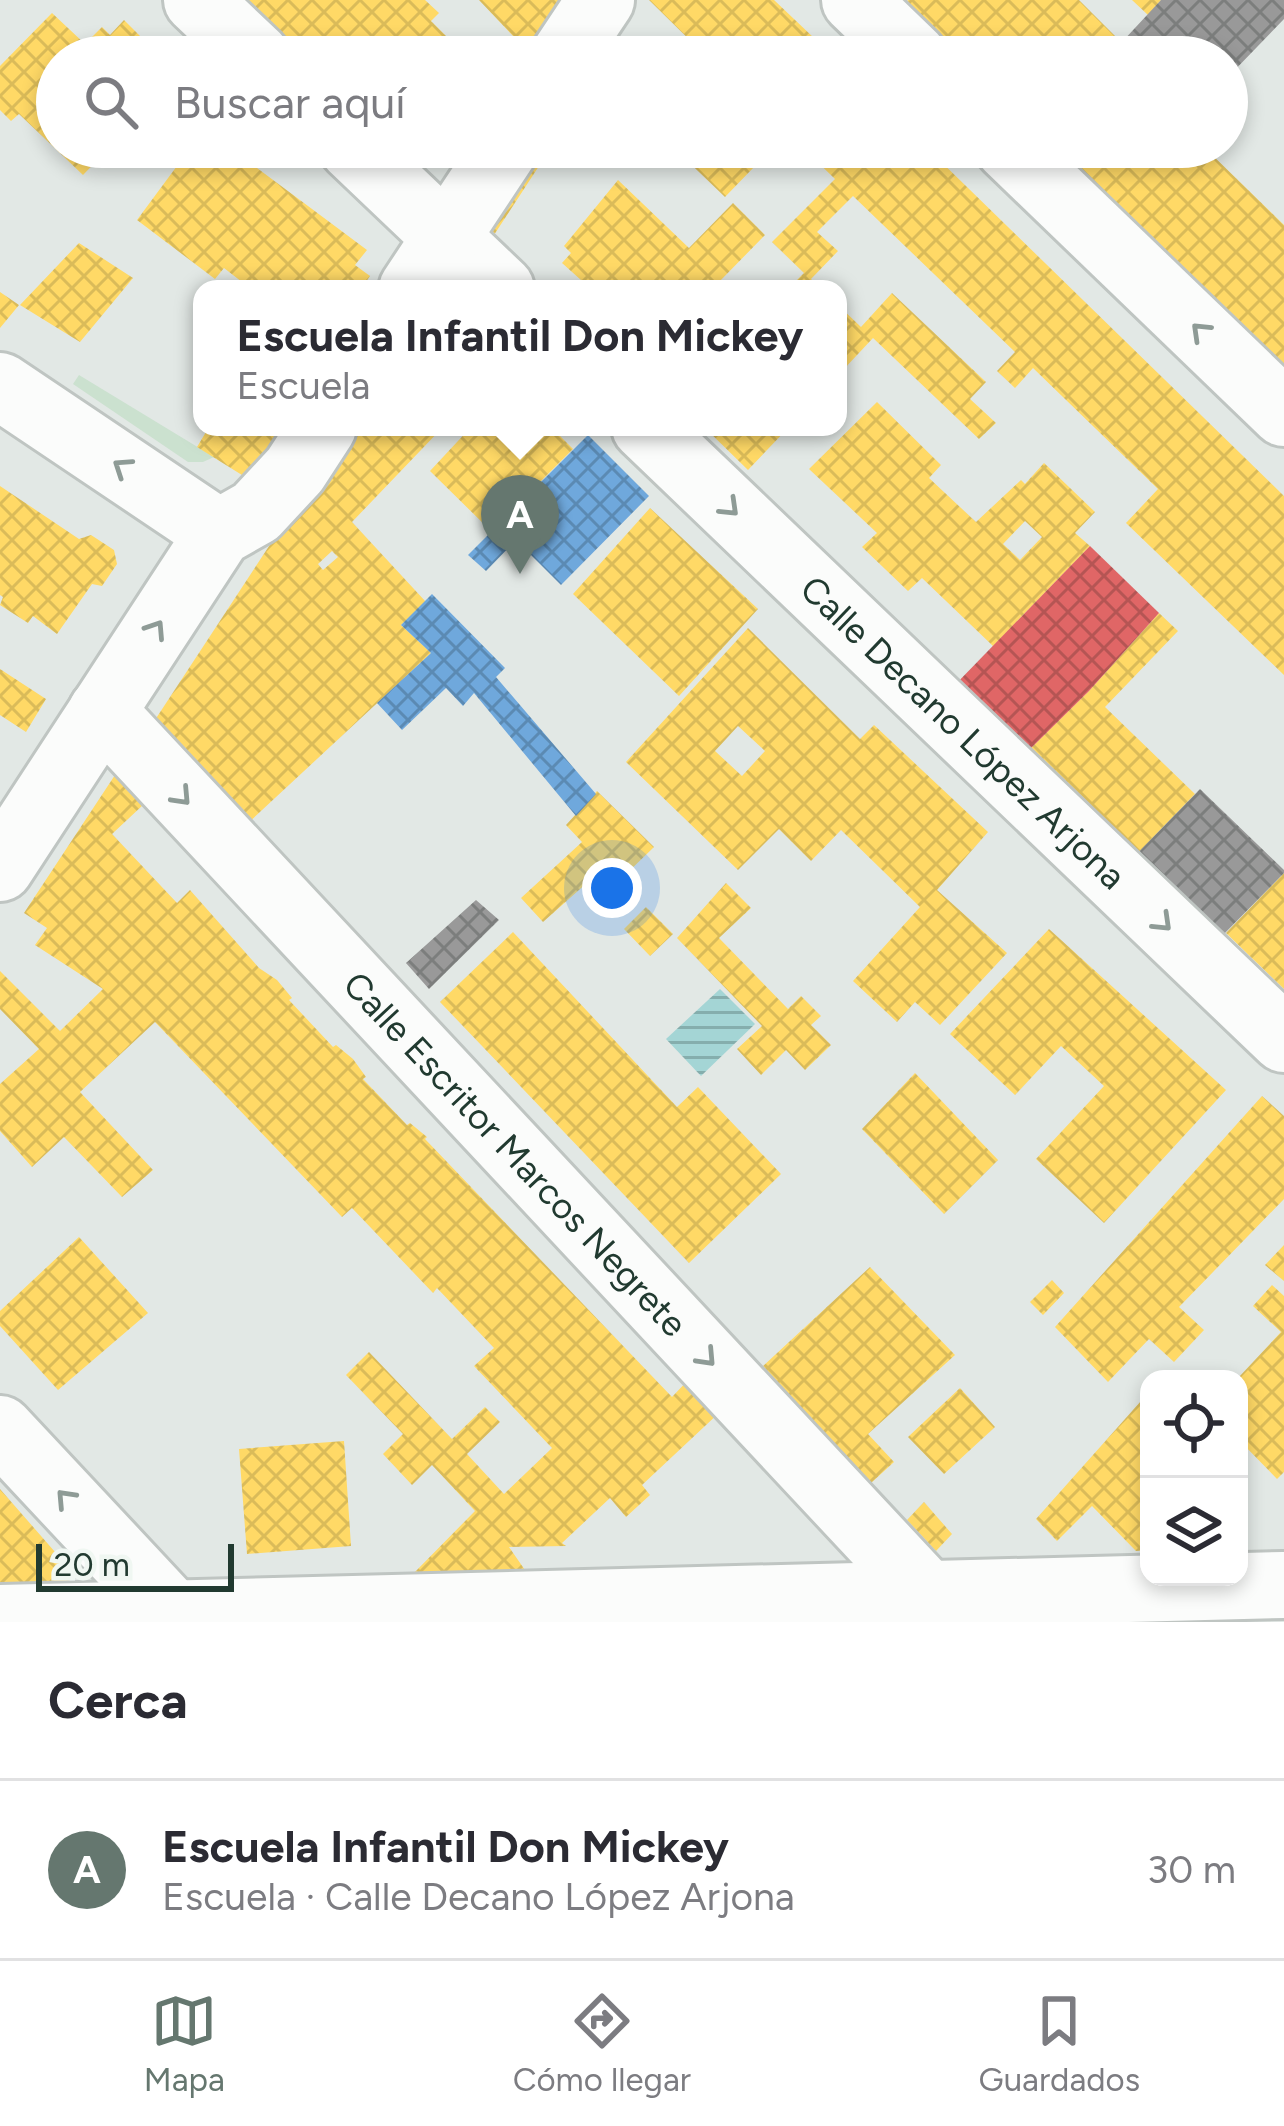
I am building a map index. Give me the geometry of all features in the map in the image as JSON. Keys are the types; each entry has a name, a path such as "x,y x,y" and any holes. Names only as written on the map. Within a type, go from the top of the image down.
{"street":[{"path":"197,0 235,36"},
{"path":"577,36 602,0"},
{"path":"855,0 892,36"},
{"path":"366,168 429,263 476,280"},
{"path":"429,263 492,168"},
{"path":"1030,168 1284,412"},
{"path":"0,386 219,532"},
{"path":"1,866 219,532 256,512 295,470 317,436"},
{"name":"Calle Decano López Arjona","path":"654,436 1284,1039"},
{"name":"Calle Escritor Marcos Negrete","path":"102,711 928,1594"},
{"path":"0,1429 173,1614"},
{"path":"0,1618 1284,1589"},
{"path":"1256,1622 1284,1589"}],"green space":[{"path":"79,375 214,457 188,462 73,384"}],"water":[{"path":"720,989 755,1024 701,1076 666,1039"}],"building: Viviendas":[{"path":"241,0 425,0 439,13 431,21 446,36 279,36"},
{"path":"479,0 578,0 556,36 513,36"},
{"path":"649,0 774,0 812,36 686,36"},
{"path":"908,0 1079,0 1115,36 931,36 901,7"},
{"path":"1132,0 1161,0 1148,15"},
{"path":"52,13 76,36 36,36 36,130 19,114 11,121 0,110 0,66"},
{"path":"124,20 140,36 93,36 102,27 110,35"},
{"path":"175,168 257,168 367,250 355,265 370,276 367,280 239,280 224,268 215,279 137,220"},
{"path":"455,168 474,168 467,179"},
{"path":"510,168 538,168 490,241 474,225"},
{"path":"695,168 753,168 725,197"},
{"path":"824,168 948,168 1284,496 1284,675 1126,523 1158,489 1033,368 1015,388 997,371 1015,352 853,196 817,232 838,251 812,280 797,280 804,273 772,242 835,179"},
{"path":"1070,168 1226,168 1284,225 1284,373"},
{"path":"618,180 689,248 733,203 765,235 721,280 581,280 562,263 571,253 564,246"},
{"path":"79,243 133,278 80,342 20,305"},
{"path":"0,292 19,305 0,328"},
{"path":"892,293 986,382 970,399 996,423 979,439 873,338 847,366 847,314 861,327"},
{"path":"877,402 941,465 929,478 976,522 1044,463 1095,512 1075,533 1090,546 993,646 922,578 908,591 862,547 877,533 809,469","holes":["1025,521 1042,537 1020,560 1003,544"]},
{"path":"204,436 296,436 263,488 197,447"},
{"path":"348,436 434,436 352,522 426,602 401,625 431,653 246,825 151,726 292,511","holes":["332,551 338,557 323,570 318,564"]},
{"path":"463,436 560,436 573,449 491,531 430,471"},
{"path":"713,436 780,436 748,470"},
{"path":"0,486 79,539 91,535 114,550 117,564 102,586 92,584 57,634 33,616 28,623 0,605"},
{"path":"650,508 758,609 679,696 573,594"},
{"path":"1159,613 1178,631 1105,707 1195,794 1131,860 1023,756"},
{"path":"748,628 860,739 874,725 988,832 937,890 1007,953 940,1025 915,1002 897,1022 853,981 920,907 841,830 811,861 779,829 738,870 626,762","holes":["738,726 765,751 742,776 715,751"]},
{"path":"0,669 46,699 26,732 0,715"},
{"path":"115,775 143,805 112,834 177,903 190,890 259,968 277,980 292,998 289,1000 333,1047 353,1059 363,1079 407,1125 427,1137 672,1397 690,1378 721,1411 642,1485 650,1495 626,1517 610,1498 562,1543 566,1546 509,1547 527,1573 411,1576 475,1511 432,1465 412,1485 383,1454 403,1434 346,1375 369,1352 452,1439 485,1407 500,1422 467,1454 504,1494 552,1448 474,1366 494,1348 437,1288 433,1293 352,1208 342,1217 155,1022 80,1092 153,1170 122,1197 64,1137 32,1167 0,1131 0,1084 39,1049 0,1009 0,971 60,1031 103,989 35,945 47,928 24,913"},
{"path":"597,791 654,847 620,880 606,866 543,922 521,898 582,842 566,825"},
{"path":"1284,873 1284,989 1226,933"},
{"path":"726,883 751,908 719,938 788,1009 801,996 821,1016 811,1025 831,1045 805,1070 786,1050 761,1075 737,1049 762,1026 677,938"},
{"path":"646,907 673,934 650,956 624,929"},
{"path":"1049,929 1226,1090 1104,1223 1036,1159 1104,1086 1061,1046 1015,1095 950,1034"},
{"path":"513,932 677,1107 698,1087 781,1174 689,1263 440,1002"},
{"path":"915,1073 998,1160 944,1214 862,1129"},
{"path":"1262,1096 1284,1116 1284,1199 1179,1307 1204,1330 1174,1362 1149,1339 1108,1382 1055,1327"},
{"path":"79,1237 148,1313 58,1390 0,1326 0,1311"},
{"path":"1284,1245 1284,1281 1265,1265"},
{"path":"870,1267 955,1355 868,1434 894,1462 871,1483 762,1367"},
{"path":"1052,1280 1064,1293 1043,1315 1030,1302"},
{"path":"1272,1285 1284,1296 1284,1472 1277,1479 1248,1449 1246,1370 1281,1332 1253,1306"},
{"path":"960,1388 995,1427 944,1474 908,1437"},
{"path":"1140,1402 1140,1551 1092,1506 1057,1541 1036,1519"},
{"path":"344,1441 351,1546 247,1554 239,1449"},
{"path":"0,1489 69,1568 66,1585 0,1589"},
{"path":"924,1502 952,1534 936,1551 907,1520"}],"building: Comercios":[{"path":"1090,546 1159,613 1023,756 952,688"}],"building: Escuelas":[{"path":"587,436 649,496 561,585 516,540 486,571 468,555"},
{"path":"432,594 505,668 496,677 596,794 576,816 474,693 463,706 446,688 402,730 377,703 431,653 401,625"}],"building: Industria":[{"path":"1161,0 1284,0 1284,19 1248,56 1248,36 1128,36"},
{"path":"1200,789 1284,870 1217,941 1131,860"},
{"path":"476,900 499,920 429,989 406,963"}],"place":[{"name":"Escuela Infantil Don Mickey","path":"520,574"}]}
